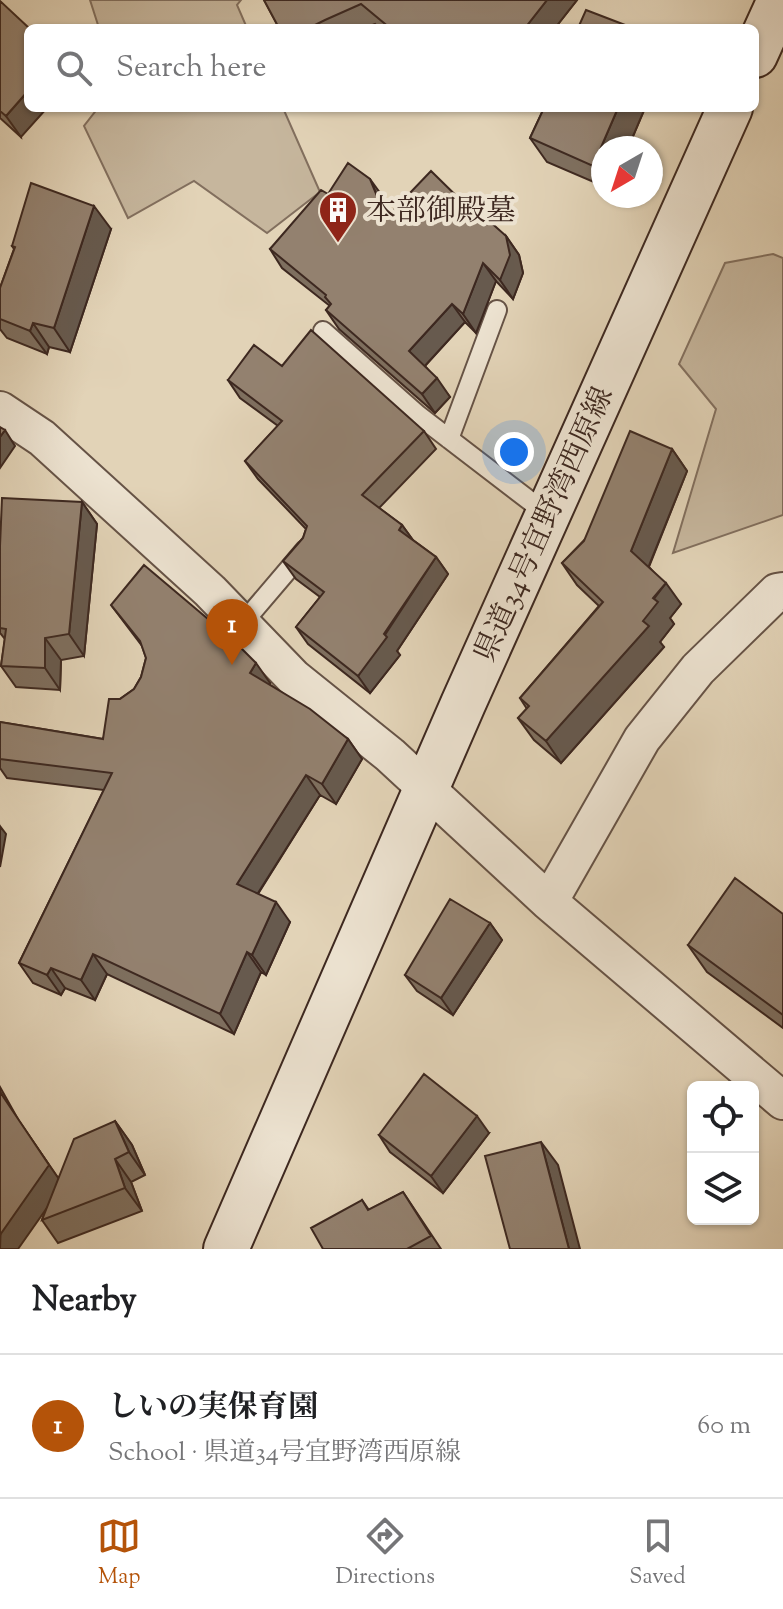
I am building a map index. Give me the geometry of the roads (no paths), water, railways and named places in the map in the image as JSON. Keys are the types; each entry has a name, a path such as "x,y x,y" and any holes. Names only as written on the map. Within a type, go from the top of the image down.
{"main road":[{"path":"759,46 780,0"},
{"name":"県道34号宜野湾西原線","path":"226,1249 547,514 728,112"}],"street":[{"path":"0,410 42,438 210,591 293,677 390,755 549,902 783,1101"},
{"path":"549,902 642,739 698,669 777,592 783,591"}],"lane":[{"path":"449,439 497,310"},
{"path":"323,331 449,439 547,514"},
{"path":"242,624 306,548"}],"place":[{"name":"本部御殿墓","path":"338,244"},
{"name":"しいの実保育園","path":"232,665"}]}
